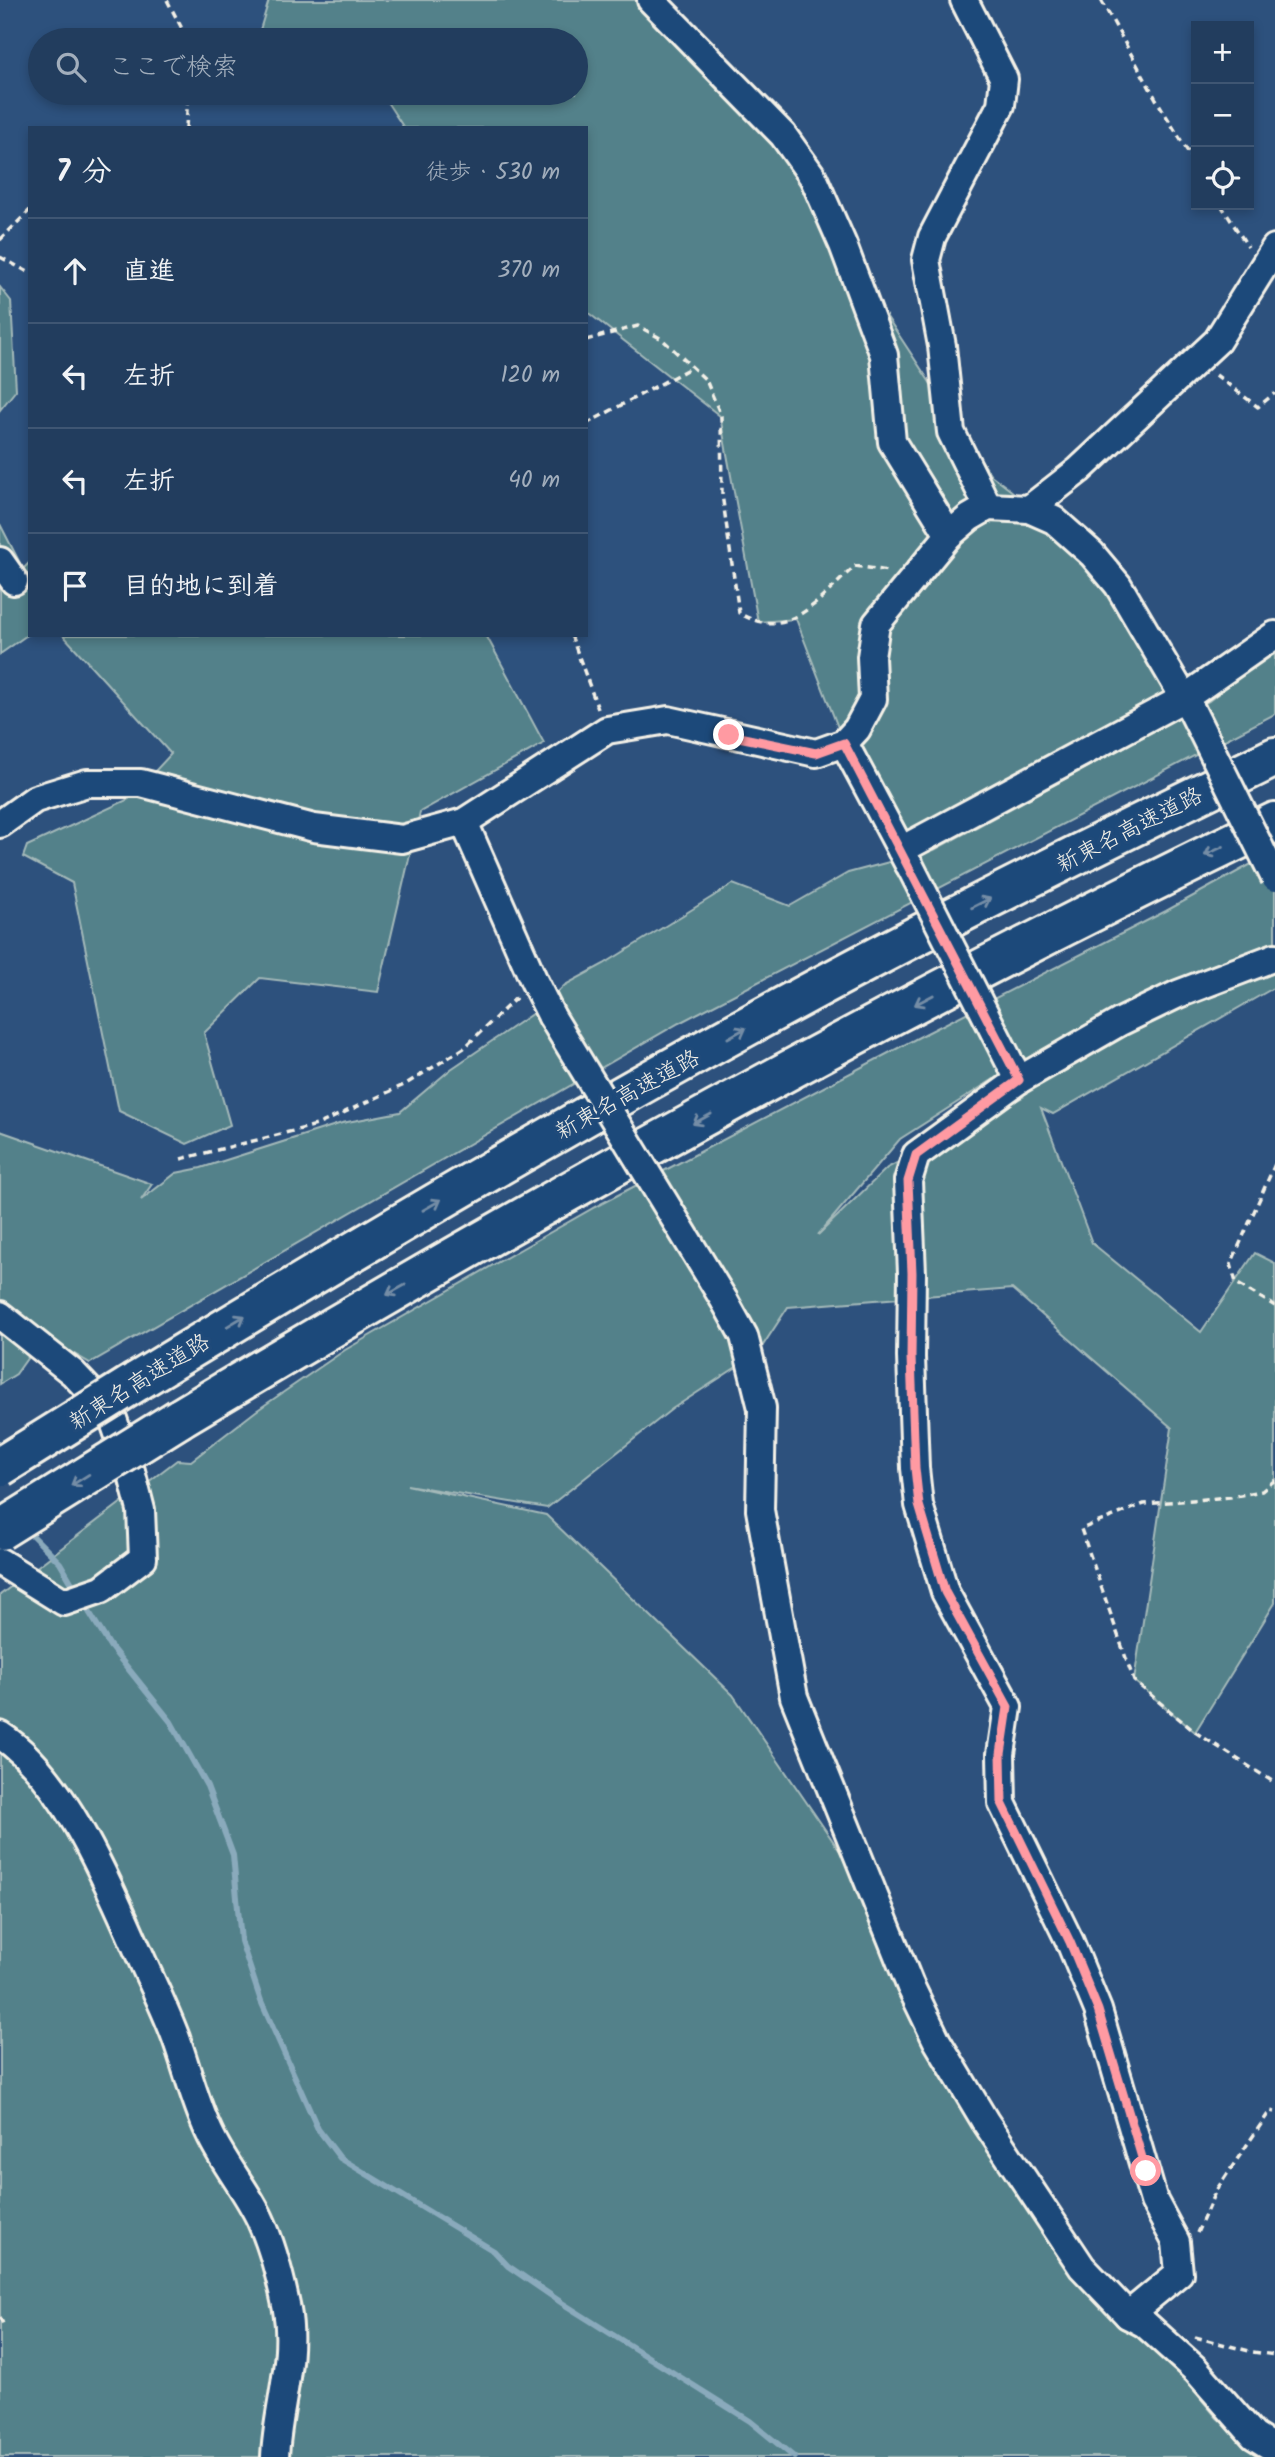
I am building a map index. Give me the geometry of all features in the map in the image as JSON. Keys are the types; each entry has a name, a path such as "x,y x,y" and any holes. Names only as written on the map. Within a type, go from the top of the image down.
{"highway":[{"name":"新東名高速道路","path":"0,1467 389,1230 742,1030 918,935 1275,757"},
{"path":"0,1530 356,1312 761,1087 1067,925 1275,822"}],"street":[{"path":"651,0 774,125 813,177 843,245 884,355 892,442 949,535"},
{"path":"964,0 1004,79 1001,105 932,237 926,260 942,346 951,432 988,507"},
{"path":"1029,509 1079,470 1217,341 1270,258"},
{"path":"0,824 35,799 87,783 141,783 314,828 402,839 464,822 607,730 668,720 816,753 844,743 857,729 873,699 871,657 876,624 949,535 969,518 988,507 1029,509 1054,520 1092,554 1118,585 1189,704 1275,878"},
{"path":"906,858 1189,704 1275,635"},
{"path":"844,743 1014,1070"},
{"path":"464,822 552,1017 744,1336 762,1408 760,1510 794,1697 909,1985 960,2079 1082,2267 1137,2320 1196,2370 1254,2436 1275,2449"},
{"path":"1137,2320 1179,2273 1176,2242 1154,2201 1098,2010 1070,1942 1002,1803 1001,1754 1008,1707 945,1592 919,1505 914,1454 908,1181 916,1155 1014,1070 1178,994 1275,957"},
{"path":"0,1315 73,1373 111,1413 141,1510 143,1558 102,1589 64,1602 0,1562"},
{"path":"0,1735 10,1741 51,1785 82,1834 110,1888 175,2036 209,2133 260,2219 271,2249 287,2312 290,2346 276,2431 275,2457"}],"path":[{"path":"167,0 182,28"},
{"path":"1101,0 1191,157"},
{"path":"186,126 187,105"},
{"path":"1226,210 1270,258"},
{"path":"0,240 28,212"},
{"path":"0,257 28,272"},
{"path":"588,339 638,326 662,339 706,380 720,416 722,494 739,613 769,625 796,619 855,566 914,575"},
{"path":"588,423 692,367"},
{"path":"1206,384 1217,375 1258,407 1275,393"},
{"path":"572,637 607,730"},
{"path":"181,1159 317,1125 406,1084 464,1048 534,981"},
{"path":"1275,1164 1231,1264 1236,1283 1275,1306"},
{"path":"1275,1480 1262,1491 1230,1497 1144,1504 1081,1529 1116,1636 1134,1681 1195,1732 1275,1783"},
{"path":"1179,2273 1215,2192 1270,2111 1275,2112"},
{"path":"0,2318 4,2324 0,2325"},
{"path":"1137,2320 1275,2356"}],"green space":[{"path":"269,0 649,0 773,144 991,475 1059,528 1179,692 901,850 844,743 796,619 758,622 720,416 588,313 588,126 403,126 389,105 588,105 588,28 261,28"},
{"path":"0,287 11,301 16,390 0,410"},
{"path":"0,524 23,569 28,564 28,634 0,654"},
{"path":"65,637 487,637 544,743 420,812 378,992 260,978 204,1033 230,1125 187,1144 119,1111 72,883 23,857 27,846 129,799 171,754"},
{"path":"1275,649 1275,714 679,1023 90,1363 43,1336 16,1374 0,1384 0,1131 152,1184 141,1200 176,1173 201,1168 342,1123 400,1112 451,1069 542,1007 565,985 733,884 790,906 848,873 934,850 1209,701"},
{"path":"1275,851 1275,987 1053,1114 1041,1108 1092,1243 1201,1332 1255,1253 1275,1263 1275,1603 1195,1732 1134,1681 1172,1428 1012,1289 788,1307 758,1353 672,1409 547,1508 407,1485 546,1515 733,1695 872,1898 999,2158 1217,2418 1265,2457 0,2457 0,1595 177,1460 191,1461 256,1411 345,1350 595,1207 1166,911","holes":["994,1079 1023,1097 887,1168 818,1235 900,1139"]}],"waterway":[{"path":"25,1528 60,1563 77,1592"},
{"path":"83,1602 110,1646 171,1722 207,1786 233,1855 241,1941 261,2001 318,2129 340,2158 494,2251 508,2266 562,2303 750,2421 794,2457"}],"route":[{"path":"729,735 816,753 844,743 1019,1080 916,1155 908,1181 912,1273 911,1357 919,1505 945,1592 1008,1707 1001,1754 1002,1803 1070,1942 1098,2010 1146,2171"}]}
